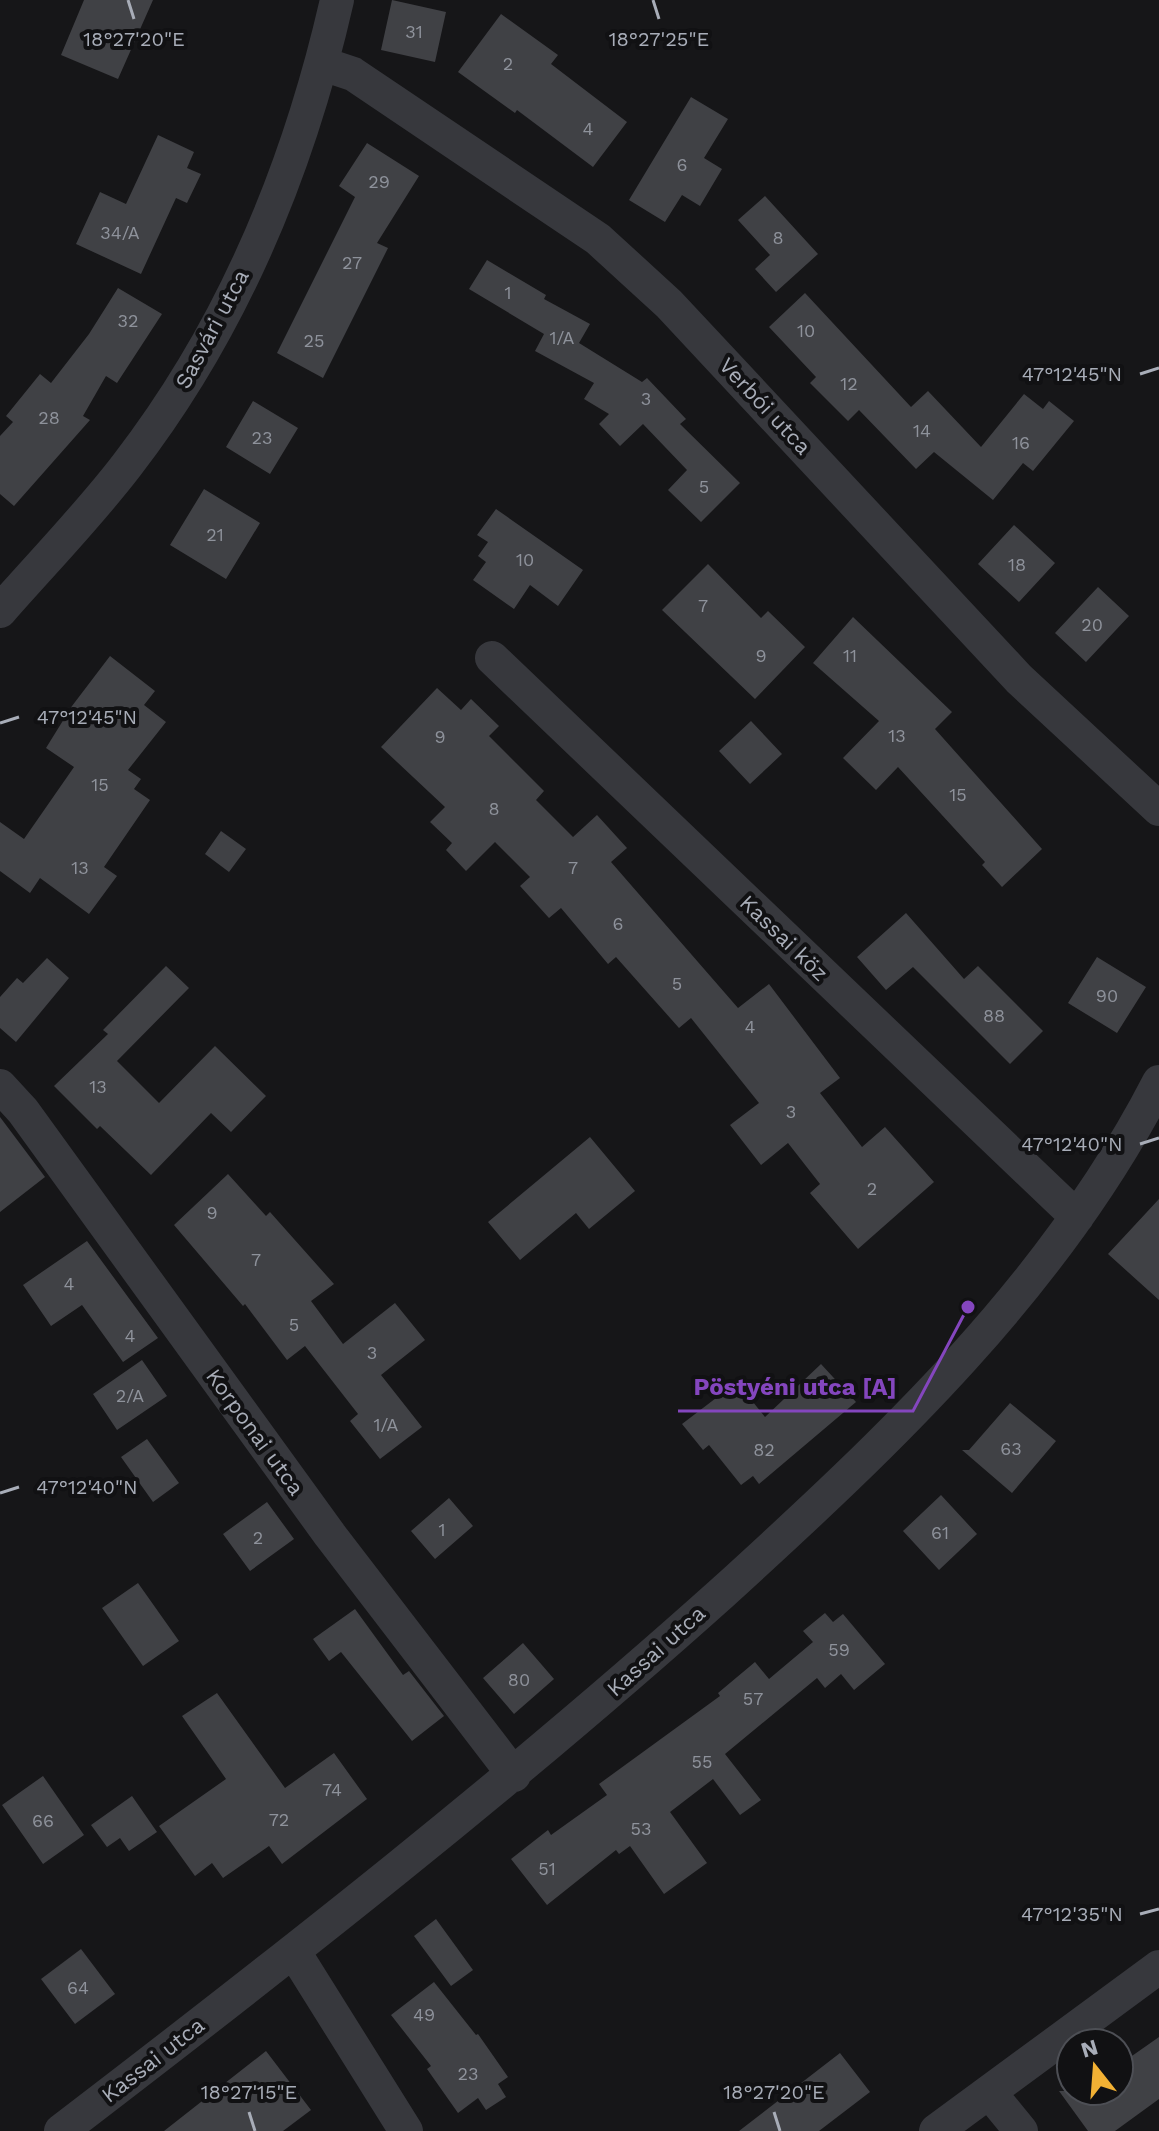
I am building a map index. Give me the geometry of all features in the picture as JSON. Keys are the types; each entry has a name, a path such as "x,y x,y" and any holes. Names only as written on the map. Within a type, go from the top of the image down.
{"street":[{"name":"Sasvári utca","path":"0,611 127,467 177,394 227,309 269,218 323,64 337,0"},
{"name":"Verbói utca","path":"323,64 353,74 391,98 598,239 626,263 680,315 1019,679 1159,809"},
{"name":"Kassai köz","path":"492,658 1077,1217"},
{"name":"Korponai utca","path":"0,1086 23,1111 330,1535 514,1775"},
{"name":"Kassai utca","path":"61,2131 294,1952 514,1775 642,1665 908,1420 996,1322 1077,1217 1155,1102"},
{"path":"294,1952 406,2131"},
{"path":"936,2131 1159,1967"},
{"path":"989,2092 1021,2131"}],"building":[{"path":"84,0 153,0 118,79 61,55"},
{"path":"392,0 446,12 435,62 381,50"},
{"path":"501,14 558,55 551,64 627,122 593,167 517,110 515,113 458,72"},
{"path":"691,97 728,119 704,158 722,169 700,206 682,195 665,222 629,200"},
{"path":"158,135 194,152 187,168 201,174 187,203 176,198 141,274 76,244 100,192 126,204"},
{"path":"367,143 419,176 377,243 388,248 323,378 277,353 355,197 339,186"},
{"path":"765,196 818,254 776,292 755,269 770,255 738,220"},
{"path":"487,260 546,295 544,299 590,324 579,343 642,382 647,378 686,419 680,424 740,483 701,522 668,490 687,470 643,424 620,446 599,424 609,414 584,399 594,383 535,351 544,334 469,289"},
{"path":"118,288 162,314 117,383 106,376 83,416 90,420 14,506 0,494 0,436 13,422 6,416 40,374 51,383 89,334"},
{"path":"805,293 911,407 928,391 981,447 1024,394 1043,409 1049,401 1074,421 1033,471 1023,463 993,500 934,452 916,469 859,410 848,421 810,383 816,377 769,327"},
{"path":"253,401 298,428 270,474 226,447"},
{"path":"204,489 260,523 226,579 170,545"},
{"path":"496,509 583,570 558,606 530,585 514,609 473,580 486,562 478,556 488,542 477,535"},
{"path":"1014,525 1055,563 1019,602 978,564"},
{"path":"708,564 761,618 768,611 805,647 755,699 662,610"},
{"path":"1098,587 1129,616 1086,662 1055,633"},
{"path":"853,617 952,712 935,729 1042,849 1002,887 982,865 985,862 898,767 876,790 843,758 879,721 813,663"},
{"path":"110,656 155,691 144,705 166,722 128,770 141,779 134,789 150,800 104,867 117,876 89,914 40,878 30,893 0,871 0,822 24,839 74,767 46,748 72,706"},
{"path":"437,688 461,710 471,699 499,726 489,736 544,791 536,800 573,837 597,815 627,848 611,862 738,1008 769,984 840,1078 820,1093 862,1147 885,1127 934,1182 858,1249 810,1193 820,1184 788,1143 761,1165 730,1125 759,1103 691,1018 679,1028 616,957 608,964 561,908 549,918 520,886 530,877 495,842 466,871 446,850 452,843 430,822 445,807 381,747"},
{"path":"751,721 782,754 750,784 719,751"},
{"path":"221,831 246,849 229,872 205,854"},
{"path":"906,913 964,979 978,966 1043,1031 1010,1064 913,967 886,990 857,957"},
{"path":"1097,957 1146,987 1117,1033 1068,1003"},
{"path":"47,958 69,978 16,1042 0,1028 0,997 17,978 23,983"},
{"path":"166,966 189,988 117,1061 159,1103 215,1046 266,1096 231,1132 211,1113 151,1175 100,1126 97,1129 54,1086 108,1034 103,1030"},
{"path":"0,1117 45,1177 0,1212"},
{"path":"590,1137 635,1191 589,1229 576,1213 520,1260 488,1222"},
{"path":"228,1174 266,1216 270,1212 334,1284 311,1301 343,1344 395,1303 425,1340 381,1375 422,1427 380,1459 350,1421 358,1414 305,1346 287,1360 245,1304 243,1306 174,1225"},
{"path":"1159,1199 1159,1300 1108,1254"},
{"path":"87,1241 158,1338 123,1362 82,1305 51,1326 23,1285"},
{"path":"142,1360 167,1396 117,1430 93,1394"},
{"path":"821,1364 856,1402 759,1484 753,1476 741,1485 709,1445 703,1450 682,1424 737,1382 765,1417"},
{"path":"1010,1403 1056,1441 1012,1493 962,1450 969,1450"},
{"path":"147,1439 179,1483 153,1502 121,1457"},
{"path":"941,1495 977,1534 939,1570 903,1531"},
{"path":"449,1498 473,1526 435,1559 411,1531"},
{"path":"267,1502 294,1539 250,1571 223,1534"},
{"path":"138,1583 179,1641 143,1666 102,1608"},
{"path":"355,1609 403,1675 409,1671 444,1716 412,1741 341,1652 329,1661 313,1639"},
{"path":"825,1613 833,1622 843,1614 885,1664 854,1690 841,1674 825,1688 817,1678 725,1754 761,1800 740,1815 713,1779 670,1812 707,1863 664,1894 630,1846 619,1854 616,1850 547,1905 511,1859 548,1830 551,1835 607,1795 599,1784 720,1696 718,1693 755,1662 769,1679 813,1642 803,1631"},
{"path":"523,1643 554,1679 514,1714 483,1678"},
{"path":"217,1693 285,1788 334,1753 367,1799 282,1864 269,1846 223,1878 212,1863 195,1876 159,1826 226,1779 182,1716"},
{"path":"43,1776 84,1835 43,1864 2,1805"},
{"path":"132,1796 157,1832 129,1851 120,1838 107,1847 91,1825"},
{"path":"436,1919 473,1970 451,1986 414,1936"},
{"path":"81,1949 115,1994 75,2024 41,1979"},
{"path":"434,1982 478,2034 508,2077 498,2084 506,2097 486,2110 478,2098 458,2113 427,2069 431,2066 391,2015"},
{"path":"1159,2037 1159,2099 1115,2131 1088,2131 1071,2107 1135,2107 1135,2054"},
{"path":"266,2051 311,2110 283,2131 164,2131"},
{"path":"840,2053 870,2092 819,2131 739,2131"}],"place":[{"name":"Pöstyéni utca [A]","path":"968,1307"}]}
